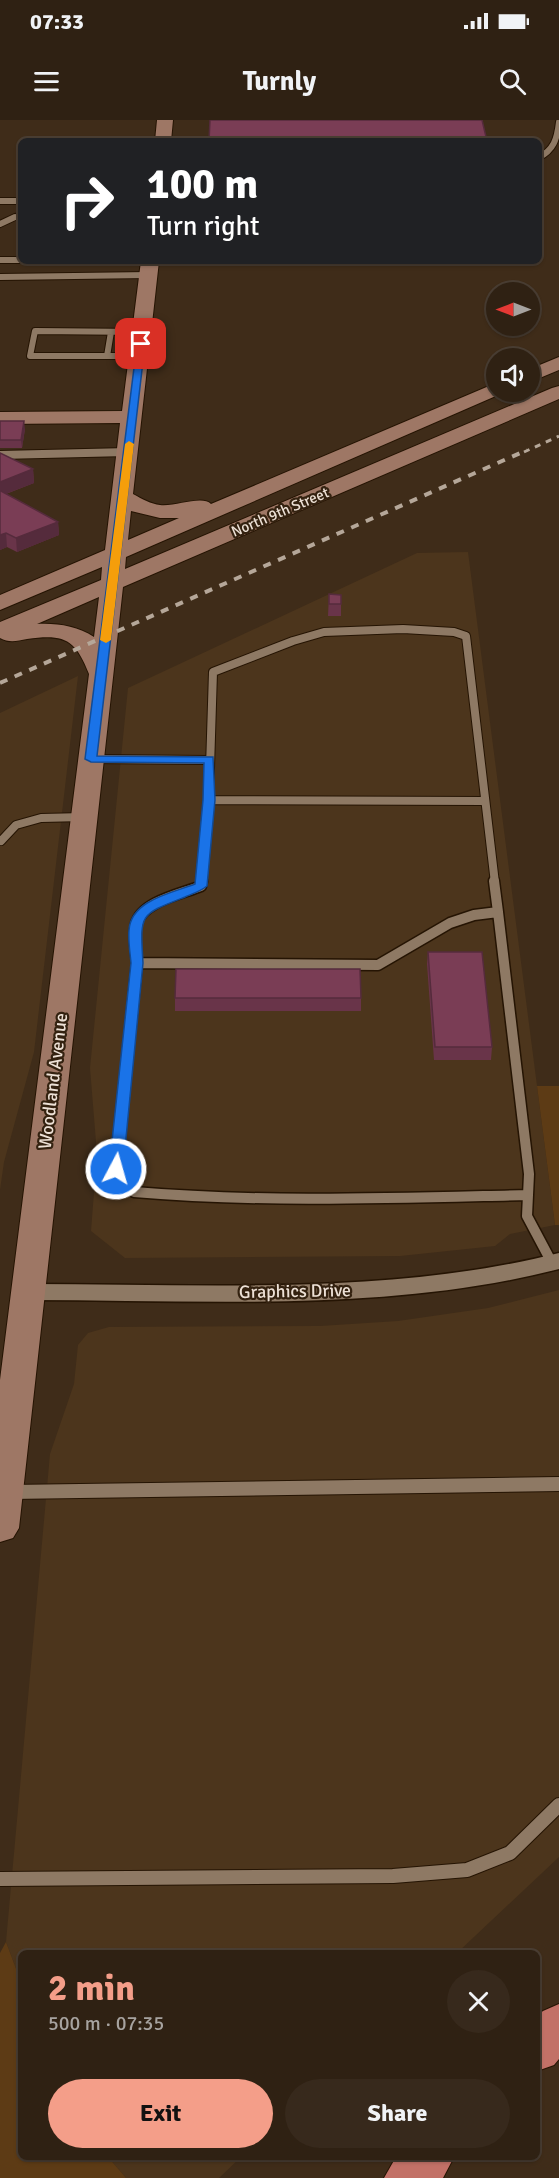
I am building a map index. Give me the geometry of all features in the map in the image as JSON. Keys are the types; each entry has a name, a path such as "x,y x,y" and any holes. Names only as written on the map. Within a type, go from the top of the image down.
{"highway":[{"path":"540,2046 559,2026"},
{"path":"409,2178 427,2160"}],"street":[{"path":"163,138 165,120"},
{"name":"Woodland Avenue","path":"0,1527 149,268"},
{"path":"540,372 559,363"},
{"name":"North 9th Street","path":"0,631 559,392"},
{"name":"North 9th Street","path":"0,603 486,394"},
{"path":"0,418 133,417"},
{"path":"122,497 146,509 183,512 272,477 301,474"},
{"path":"0,638 36,631 65,633 86,644 92,651 101,674"},
{"name":"Graphics Drive","path":"28,1292 327,1292 416,1289 485,1279 555,1262"}],"lane":[{"path":"542,156 550,153 557,142 559,122"},
{"path":"0,201 18,201"},
{"path":"0,224 15,217"},
{"path":"0,260 18,260"},
{"path":"0,277 149,268"},
{"path":"140,356 30,356 35,331 142,332"},
{"path":"107,356 111,332"},
{"path":"0,455 128,452"},
{"path":"528,1195 251,1199 176,1196 134,1192 116,1169 137,963 135,929 138,918 147,908 178,897 201,886 202,883 209,800 213,672 293,641 324,632 403,629 454,632 466,636 529,1174 528,1195 527,1215 555,1262"},
{"path":"91,759 209,760"},
{"path":"209,800 485,801"},
{"path":"0,852 0,841 16,825 41,818 84,818"},
{"path":"137,963 378,965 406,947 451,924 473,915 498,912"},
{"path":"2,1511 559,1484"},
{"path":"0,1879 393,1876 467,1870 510,1853 559,1805"}],"shaded area":[{"path":"468,552 555,1225 510,1234 495,1246 400,1256 125,1258 91,1231 97,1154 90,1068 128,688 417,553"},
{"path":"78,676 34,1052 4,1162 0,1190 0,713"},
{"path":"537,1086 559,1086 559,1225 555,1225"},
{"path":"559,1290 559,1857 460,1950 18,1950 18,1974 6,1942 50,1454 74,1384 78,1345 88,1333 109,1327 320,1326 398,1321 488,1308"},
{"path":"6,1942 18,1974 18,2160 111,2160 126,2178 0,2178 0,1953"},
{"path":"111,2160 238,2160 219,2178 126,2178"}],"building":[{"path":"210,120 482,120 486,138 209,138"},
{"path":"0,421 24,421 21,440 0,440"},
{"path":"0,453 33,469 0,482"},
{"path":"0,491 58,522 16,538 6,533 0,535"},
{"path":"329,594 341,595 341,604 329,604"},
{"path":"428,952 482,952 492,1047 435,1047"},
{"path":"176,969 360,969 361,998 175,998"}],"railway":[{"path":"524,452 559,436"},
{"path":"0,683 527,450"}],"slow traffic":[{"path":"106,640 129,444"}],"route":[{"path":"116,1169 137,963 135,929 138,918 147,908 201,886 209,800 209,760 91,759 141,344"}]}
